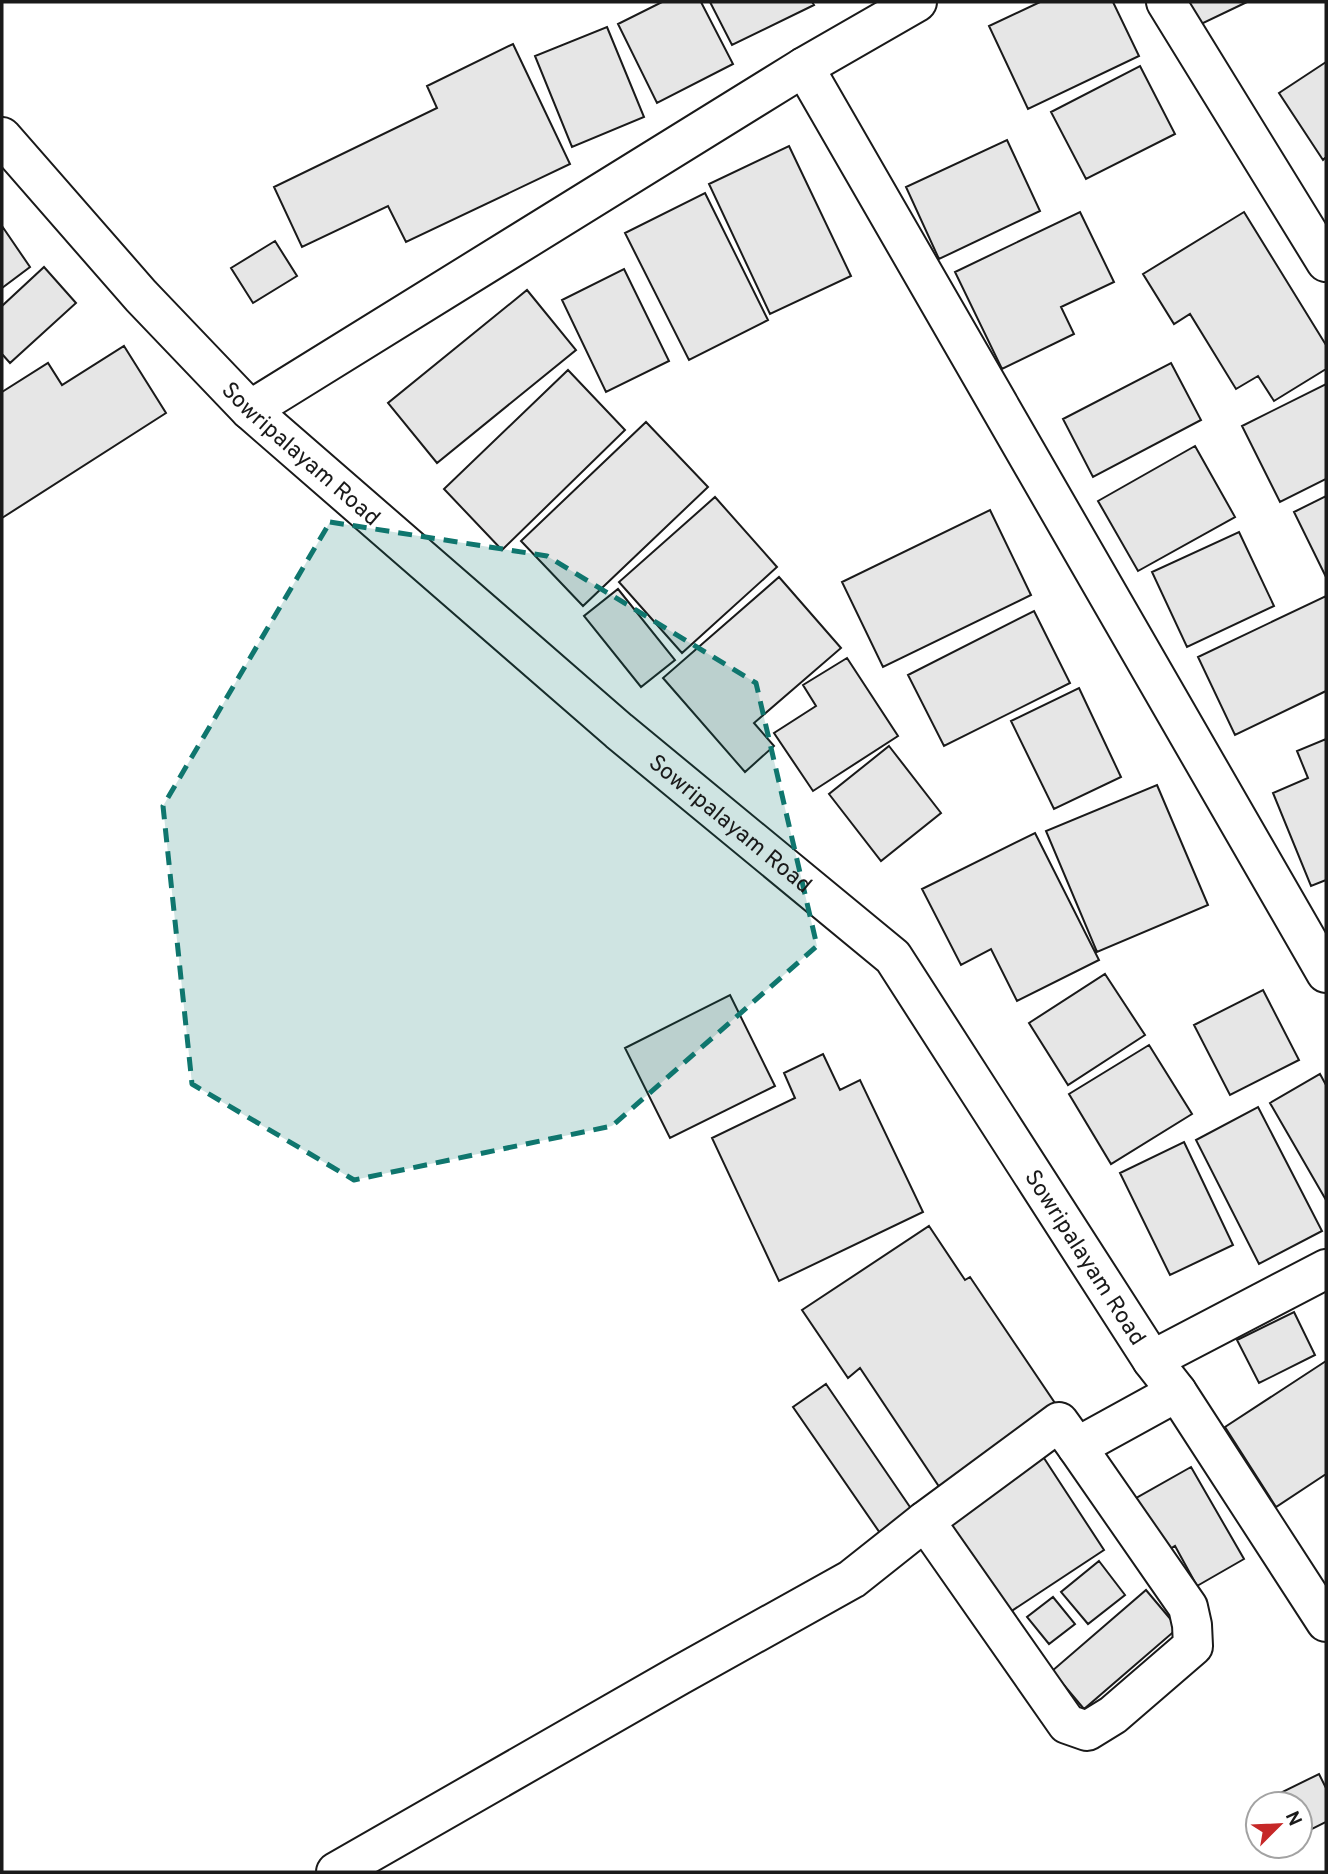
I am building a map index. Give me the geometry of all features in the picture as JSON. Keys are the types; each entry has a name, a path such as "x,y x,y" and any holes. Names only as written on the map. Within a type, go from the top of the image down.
{"street":[{"path":"250,410 804,67 917,2"},
{"path":"1166,2 1326,262"},
{"path":"804,67 1326,973"},
{"name":"Sowripalayam Road","path":"2,137 141,296 250,410 619,731 893,957 1152,1360 1177,1392 1326,1622"},
{"path":"1152,1360 1326,1269"},
{"path":"1077,1447 1177,1392"},
{"path":"336,1872 852,1579 925,1521 1059,1422 1188,1607 1193,1646 1113,1715 1087,1731 1067,1724 925,1521"}],"highlighted area":[{"path":"330,522 547,556 756,683 817,946 612,1126 354,1180 192,1084 163,806"}],"building":[{"path":"662,2 701,2 733,64 657,103 618,24"},
{"path":"710,2 812,2 814,5 732,45"},
{"path":"1040,2 1113,2 1139,56 1028,109 989,26"},
{"path":"1185,2 1247,2 1197,26"},
{"path":"607,27 644,117 572,147 535,56"},
{"path":"513,44 570,164 406,242 388,206 302,247 274,187 437,108 427,86"},
{"path":"1326,62 1326,157 1323,160 1279,93"},
{"path":"1140,66 1175,134 1086,179 1051,112"},
{"path":"1007,140 1040,211 939,259 906,187"},
{"path":"789,146 851,276 770,314 709,184"},
{"path":"705,193 768,320 689,360 625,233"},
{"path":"1080,212 1114,282 1061,307 1074,334 1002,369 955,272"},
{"path":"1244,212 1326,345 1326,369 1274,401 1258,376 1236,389 1190,314 1174,324 1143,274"},
{"path":"2,226 30,267 2,288"},
{"path":"275,241 297,276 253,303 231,268"},
{"path":"44,267 76,303 10,363 2,354 2,306"},
{"path":"624,269 669,361 606,392 562,300"},
{"path":"527,290 576,350 437,463 388,403"},
{"path":"124,346 166,413 2,518 2,392 48,363 62,385"},
{"path":"1171,363 1201,420 1093,477 1063,419"},
{"path":"568,370 625,430 502,550 444,489"},
{"path":"1326,384 1326,479 1280,502 1242,426"},
{"path":"646,422 708,487 583,606 521,541"},
{"path":"1195,446 1235,517 1138,571 1098,501"},
{"path":"1326,496 1326,577 1294,512"},
{"path":"715,497 777,567 682,653 619,582"},
{"path":"990,510 1031,595 883,667 842,582"},
{"path":"1239,532 1274,606 1187,647 1152,572"},
{"path":"779,577 841,648 754,723 774,746 745,772 663,678"},
{"path":"618,589 675,660 641,687 584,616"},
{"path":"1326,596 1326,691 1235,735 1198,657"},
{"path":"1034,611 1070,683 944,746 908,675"},
{"path":"847,658 898,736 813,791 774,733 816,706 803,685"},
{"path":"1079,688 1121,777 1054,809 1011,721"},
{"path":"1326,739 1326,880 1311,886 1273,793 1308,778 1297,751"},
{"path":"889,746 941,813 881,861 829,794"},
{"path":"1157,785 1208,905 1097,952 1046,831"},
{"path":"1035,833 1099,960 1017,1001 991,949 961,965 922,889"},
{"path":"1105,974 1145,1035 1068,1085 1029,1023"},
{"path":"1263,990 1299,1060 1230,1095 1194,1025"},
{"path":"730,995 775,1086 670,1138 625,1048"},
{"path":"1149,1045 1192,1114 1111,1164 1069,1094"},
{"path":"823,1054 840,1090 860,1080 923,1212 779,1281 712,1138 795,1098 784,1073"},
{"path":"1320,1074 1326,1085 1326,1200 1270,1103"},
{"path":"1258,1107 1322,1231 1259,1264 1196,1140"},
{"path":"1184,1142 1233,1245 1170,1275 1120,1173"},
{"path":"929,1226 965,1280 970,1277 1061,1412 942,1491 860,1368 848,1378 802,1310"},
{"path":"1294,1312 1315,1355 1259,1383 1237,1340"},
{"path":"1326,1361 1326,1474 1276,1507 1225,1427"},
{"path":"826,1384 912,1510 880,1533 793,1407"},
{"path":"1040,1452 1104,1550 1004,1616 939,1518"},
{"path":"1191,1467 1244,1559 1197,1586 1175,1546 1160,1555 1131,1501"},
{"path":"1099,1561 1125,1595 1088,1624 1061,1592"},
{"path":"1146,1590 1178,1628 1084,1709 1052,1671"},
{"path":"1053,1597 1075,1624 1049,1644 1027,1617"},
{"path":"1319,1774 1326,1788 1326,1822 1314,1828 1314,1790 1286,1790"}]}
